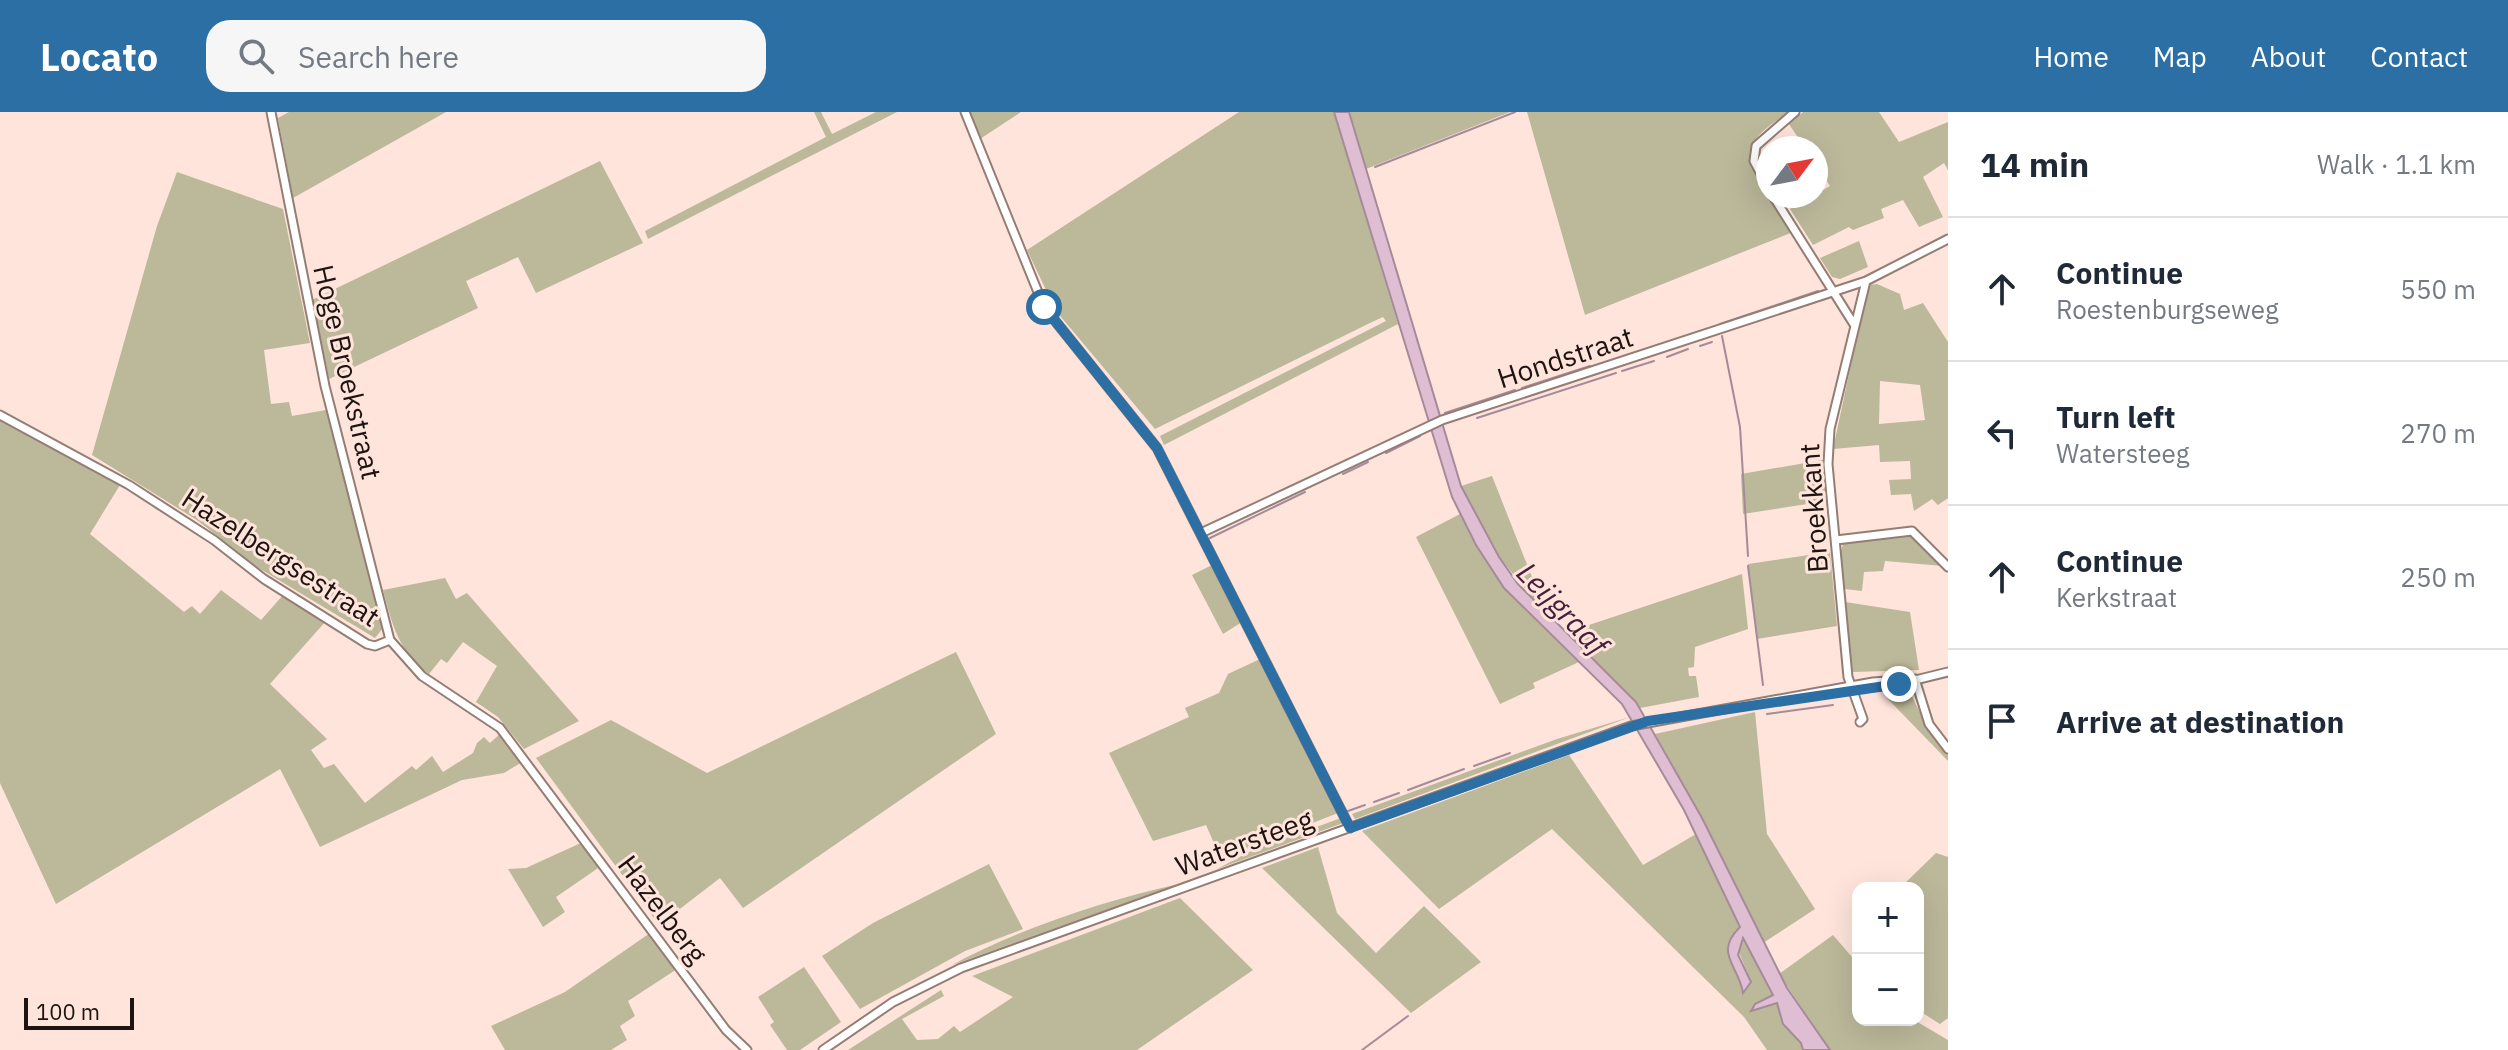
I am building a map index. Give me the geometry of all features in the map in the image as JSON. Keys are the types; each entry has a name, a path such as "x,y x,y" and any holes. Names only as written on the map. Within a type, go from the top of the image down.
{"street":[{"name":"Hoge Broekstraat","path":"271,112 325,386 390,640"},
{"path":"965,112 1044,307 1157,448 1350,828"},
{"path":"1767,136 1795,112"},
{"path":"1781,208 1855,326"},
{"name":"Hondstraat","path":"1201,533 1442,420 1866,281 1948,240"},
{"name":"Broekkant","path":"1860,722 1863,719 1850,689 1828,464 1830,429 1866,281"},
{"name":"Hazelbergsestraat","path":"0,415 129,485 214,540 264,579 367,644 375,646 390,640 422,676 491,719 547,789"},
{"path":"1836,540 1912,531 1948,567"},
{"name":"Watersteeg","path":"823,1050 893,1002 961,968 1631,726 1850,689 1873,682 1915,679 1948,672"},
{"path":"1915,679 1929,724 1948,749"},
{"name":"Hazelberg","path":"547,789 726,1030 747,1050"}],"shaded area":[{"path":"289,112 446,112 293,198 278,118"},
{"path":"814,112 821,112 832,134 876,112 897,112 648,239 645,231 826,137"},
{"path":"969,112 1021,112 980,139"},
{"path":"1239,112 1334,112 1398,324 1164,445 1160,436 1386,321 1383,317 1372,322 1155,429 1056,311 1027,250"},
{"path":"1334,112 1349,112 1461,486 1499,557 1518,584 1636,702 1702,818 1787,988 1830,1050 1803,1050 1801,1043 1783,1024 1777,1003 1751,1011 1755,1004 1773,995 1743,938 1738,955 1751,982 1743,993 1728,952 1732,936 1740,927 1684,810 1622,704 1504,588 1476,545 1452,497"},
{"path":"1349,112 1510,112 1366,169"},
{"path":"1527,112 1788,112 1756,136 1752,162 1756,172 1756,208 1777,208 1793,232 1585,315"},
{"path":"1803,112 1879,112 1899,142 1948,122 1948,170 1944,163 1923,177 1943,217 1919,227 1903,200 1881,209 1884,218 1853,230 1849,227 1813,245 1790,209 1828,208 1828,136 1797,136 1789,124"},
{"path":"600,161 643,243 536,293 518,257 466,281 478,308 329,379 312,300"},
{"path":"177,172 283,209 310,343 264,350 271,404 289,402 292,416 326,410 383,628 375,638 257,567 197,520 92,455 157,226"},
{"path":"1859,241 1868,267 1840,279 1832,277 1820,258"},
{"path":"1877,284 1900,294 1904,310 1923,303 1948,342 1948,498 1938,505 1932,499 1914,511 1911,494 1891,495 1889,480 1911,479 1910,461 1880,462 1879,445 1833,449 1868,285","holes":["1880,381 1920,385 1925,420 1879,424"]},
{"path":"0,420 79,459 120,485 90,534 184,612 192,606 200,614 221,590 261,620 284,594 326,621 270,684 327,739 311,750 324,768 334,764 365,803 412,766 416,770 432,756 443,772 473,753 484,737 490,743 501,733 524,761 504,773 462,780 320,847 280,769 56,904 0,783"},
{"path":"1823,460 1826,501 1743,514 1741,474"},
{"path":"1492,476 1547,615 1499,557 1461,486"},
{"path":"1460,514 1504,588 1579,662 1533,683 1535,688 1500,704 1416,537"},
{"path":"1915,531 1943,566 1885,561 1883,571 1864,572 1862,591 1844,589 1840,553 1844,542"},
{"path":"1830,552 1837,626 1757,639 1748,564"},
{"path":"1214,567 1242,622 1223,634 1192,575"},
{"path":"1742,574 1748,629 1695,647 1694,667 1688,668 1689,676 1696,676 1699,697 1640,708 1565,633"},
{"path":"445,578 456,599 467,593 579,721 524,749 498,717 476,702 497,666 463,642 447,663 441,659 429,674 410,657 398,637 383,590"},
{"path":"1845,602 1910,612 1919,670 1852,672"},
{"path":"956,652 996,734 743,908 720,878 659,925 536,758 611,720 707,773"},
{"path":"1260,659 1338,813 1221,859 1206,825 1153,841 1109,753 1189,717 1185,708 1219,693 1228,674"},
{"path":"1908,688 1927,727 1948,755 1948,761 1887,698 1892,692"},
{"path":"1755,712 1767,834 1815,909 1763,943 1702,818 1655,734"},
{"path":"1630,717 1355,819 1352,814 1557,739"},
{"path":"1569,755 1643,865 1696,834 1740,927 1735,931 1735,972 1742,983 1743,992 1748,974 1737,948 1743,938 1774,996 1763,999 1753,1011 1777,1003 1783,1024 1801,1043 1803,1050 1767,1050 1744,1017 1552,829 1439,909 1362,831"},
{"path":"1341,818 1343,823 1217,869 1251,851"},
{"path":"583,842 601,866 556,897 565,912 543,927 508,869 526,868"},
{"path":"1318,847 1337,913 1376,953 1424,906 1481,962 1411,1013 1262,868"},
{"path":"1936,853 1948,857 1948,1018 1940,1024 1924,1014 1924,882 1906,882"},
{"path":"989,864 1023,929 965,951 860,1009 822,956 873,923"},
{"path":"1179,884 952,965 1005,939 1063,917"},
{"path":"1180,898 1253,970 1137,1050 848,1050 941,990 944,996 902,1019 917,1040 938,1039 954,1026 960,1032 1013,997 972,976"},
{"path":"650,933 677,969 628,1001 635,1016 620,1026 627,1040 611,1050 505,1050 491,1026 565,992"},
{"path":"1833,935 1852,957 1852,1026 1924,1026 1948,1040 1948,1050 1830,1050 1779,974"},
{"path":"804,967 841,1022 800,1050 787,1050 770,1025 774,1022 758,997"}],"waterway":[{"path":"1375,167 1515,112"},
{"path":"1720,324 1818,291"},
{"path":"1722,336 1740,427 1748,556"},
{"path":"1700,346 1712,342"},
{"path":"1667,357 1688,349"},
{"path":"1622,371 1654,361"},
{"path":"1522,388 1590,366"},
{"path":"1477,418 1616,373"},
{"path":"1445,413 1515,390"},
{"path":"1386,453 1420,436"},
{"path":"1343,474 1368,462"},
{"path":"1210,538 1305,492"},
{"path":"1748,566 1763,685"},
{"path":"1767,714 1833,705"},
{"path":"1474,766 1510,753"},
{"path":"1408,790 1464,769"},
{"path":"1374,802 1399,793"},
{"path":"1348,811 1365,805"},
{"path":"1362,1050 1408,1016"}],"route":[{"path":"1044,307 1157,448 1350,828 1648,721 1899,684"}],"water label":[{"name":"Leijgraaf","path":"1563,608"}]}
